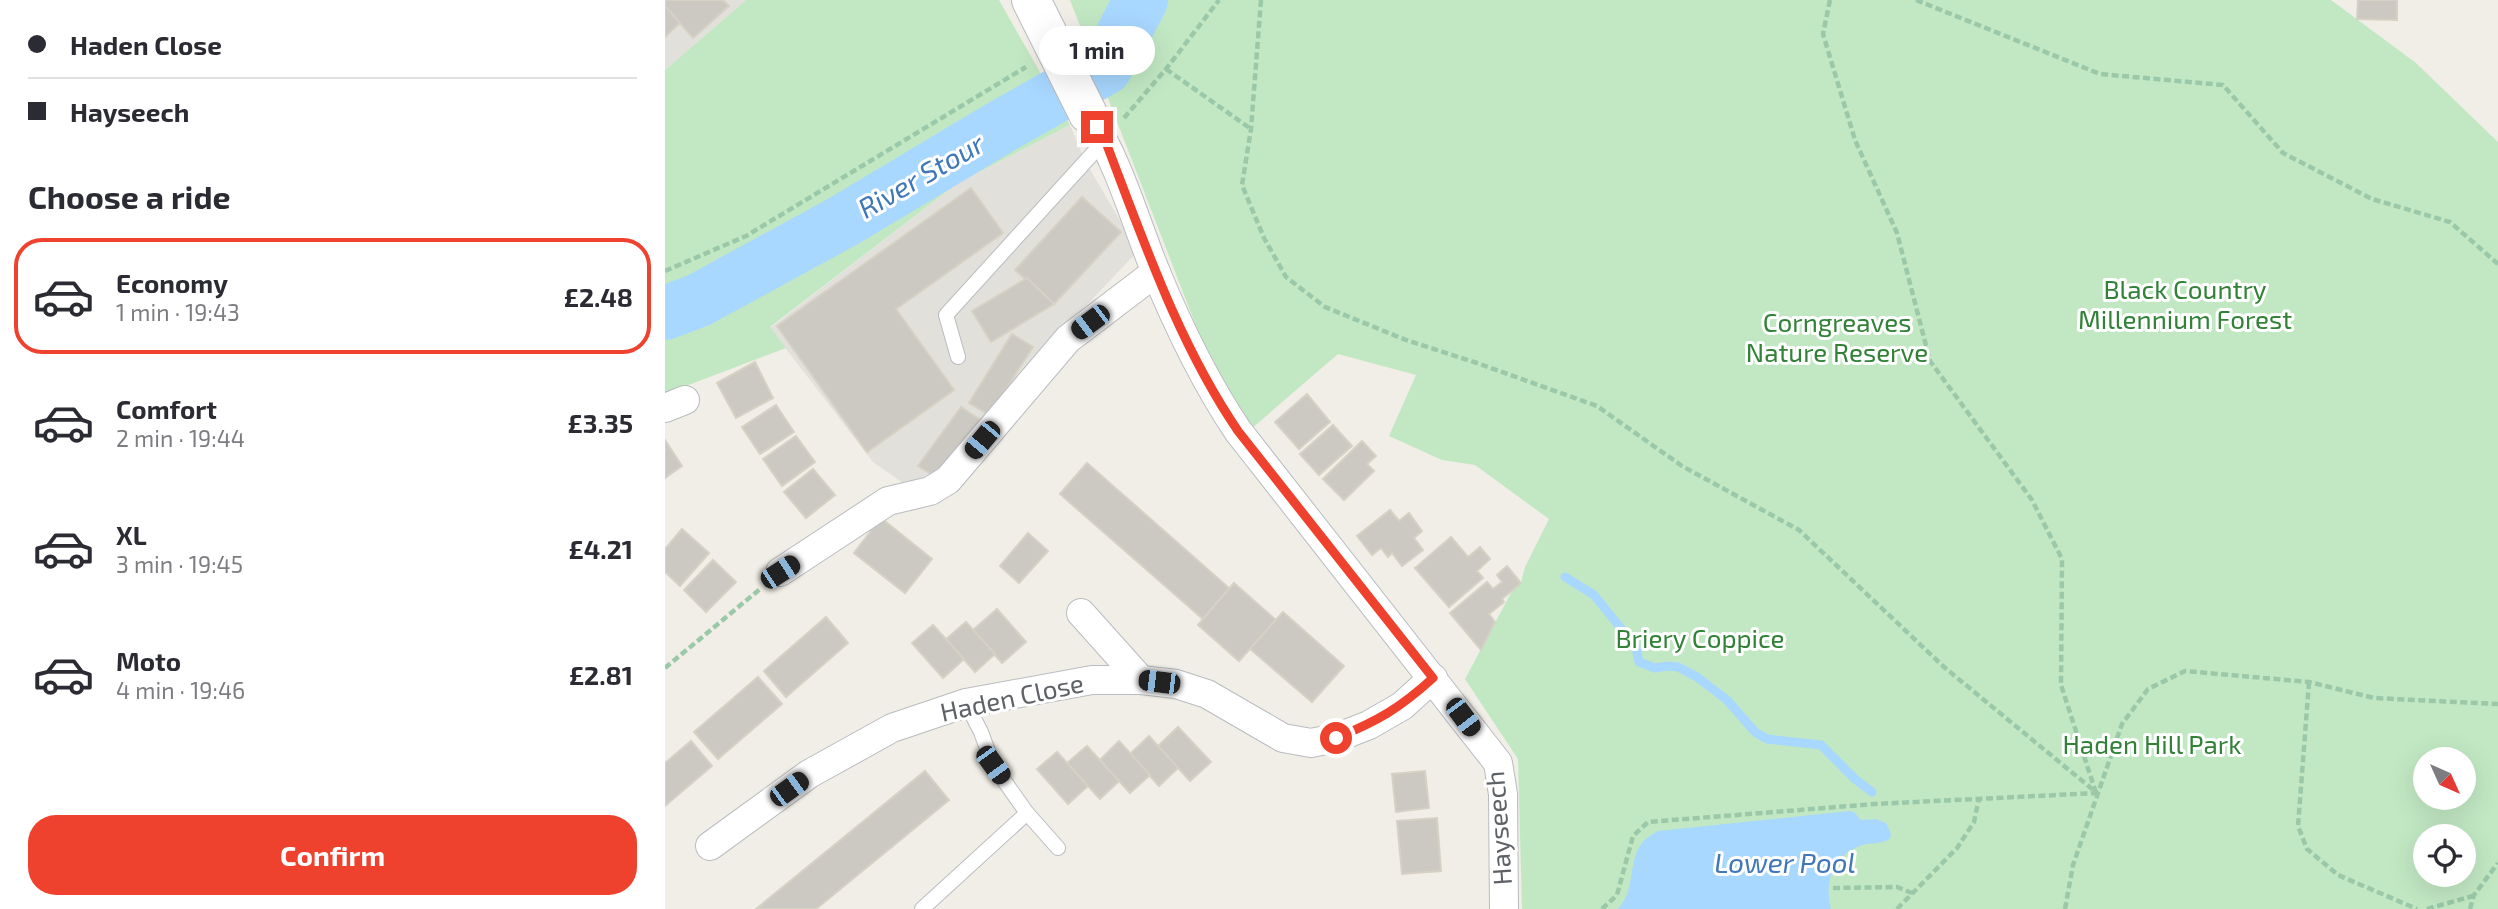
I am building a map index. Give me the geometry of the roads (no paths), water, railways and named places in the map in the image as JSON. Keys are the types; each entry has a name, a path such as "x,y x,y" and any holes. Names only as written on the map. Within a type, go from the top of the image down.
{"street":[{"path":"1031,0 1097,127"},
{"name":"Hayseech","path":"1097,127 1156,272 1220,404 1498,763 1503,794 1504,909"},
{"path":"780,572 888,501 930,491 948,480 1068,339 1156,272"},
{"name":"Haden Close","path":"1081,613 1141,680"},
{"name":"Haden Close","path":"710,846 821,768 893,728 966,703 1092,680 1141,680 1176,684 1207,694 1283,738 1311,744 1369,725 1402,706 1433,678"}],"lane":[{"path":"958,357 946,314 1097,127"},
{"path":"966,703 981,732 993,765 1027,813 1058,848"},
{"path":"922,909 1027,813"}],"water":[{"name":"Lower Pool","path":"1854,812 1861,820 1876,819 1886,823 1891,834 1890,839 1861,845 1841,858 1830,882 1831,909 1618,909 1629,889 1639,847 1658,831"}],"waterway":[{"name":"River Stour","path":"665,313 699,300 842,222 1105,68 1141,0"},
{"path":"1565,577 1594,595 1624,632"},
{"path":"1636,648 1639,662 1655,668 1678,667 1697,677 1727,700 1755,732 1767,739 1821,745 1872,792"}],"park label":[{"name":"Black Country Millennium Forest","path":"2185,305"},
{"name":"Corngreaves Nature Reserve","path":"1837,338"},
{"name":"Briery Coppice","path":"1700,639"},
{"name":"Haden Hill Park","path":"2152,745"}]}
